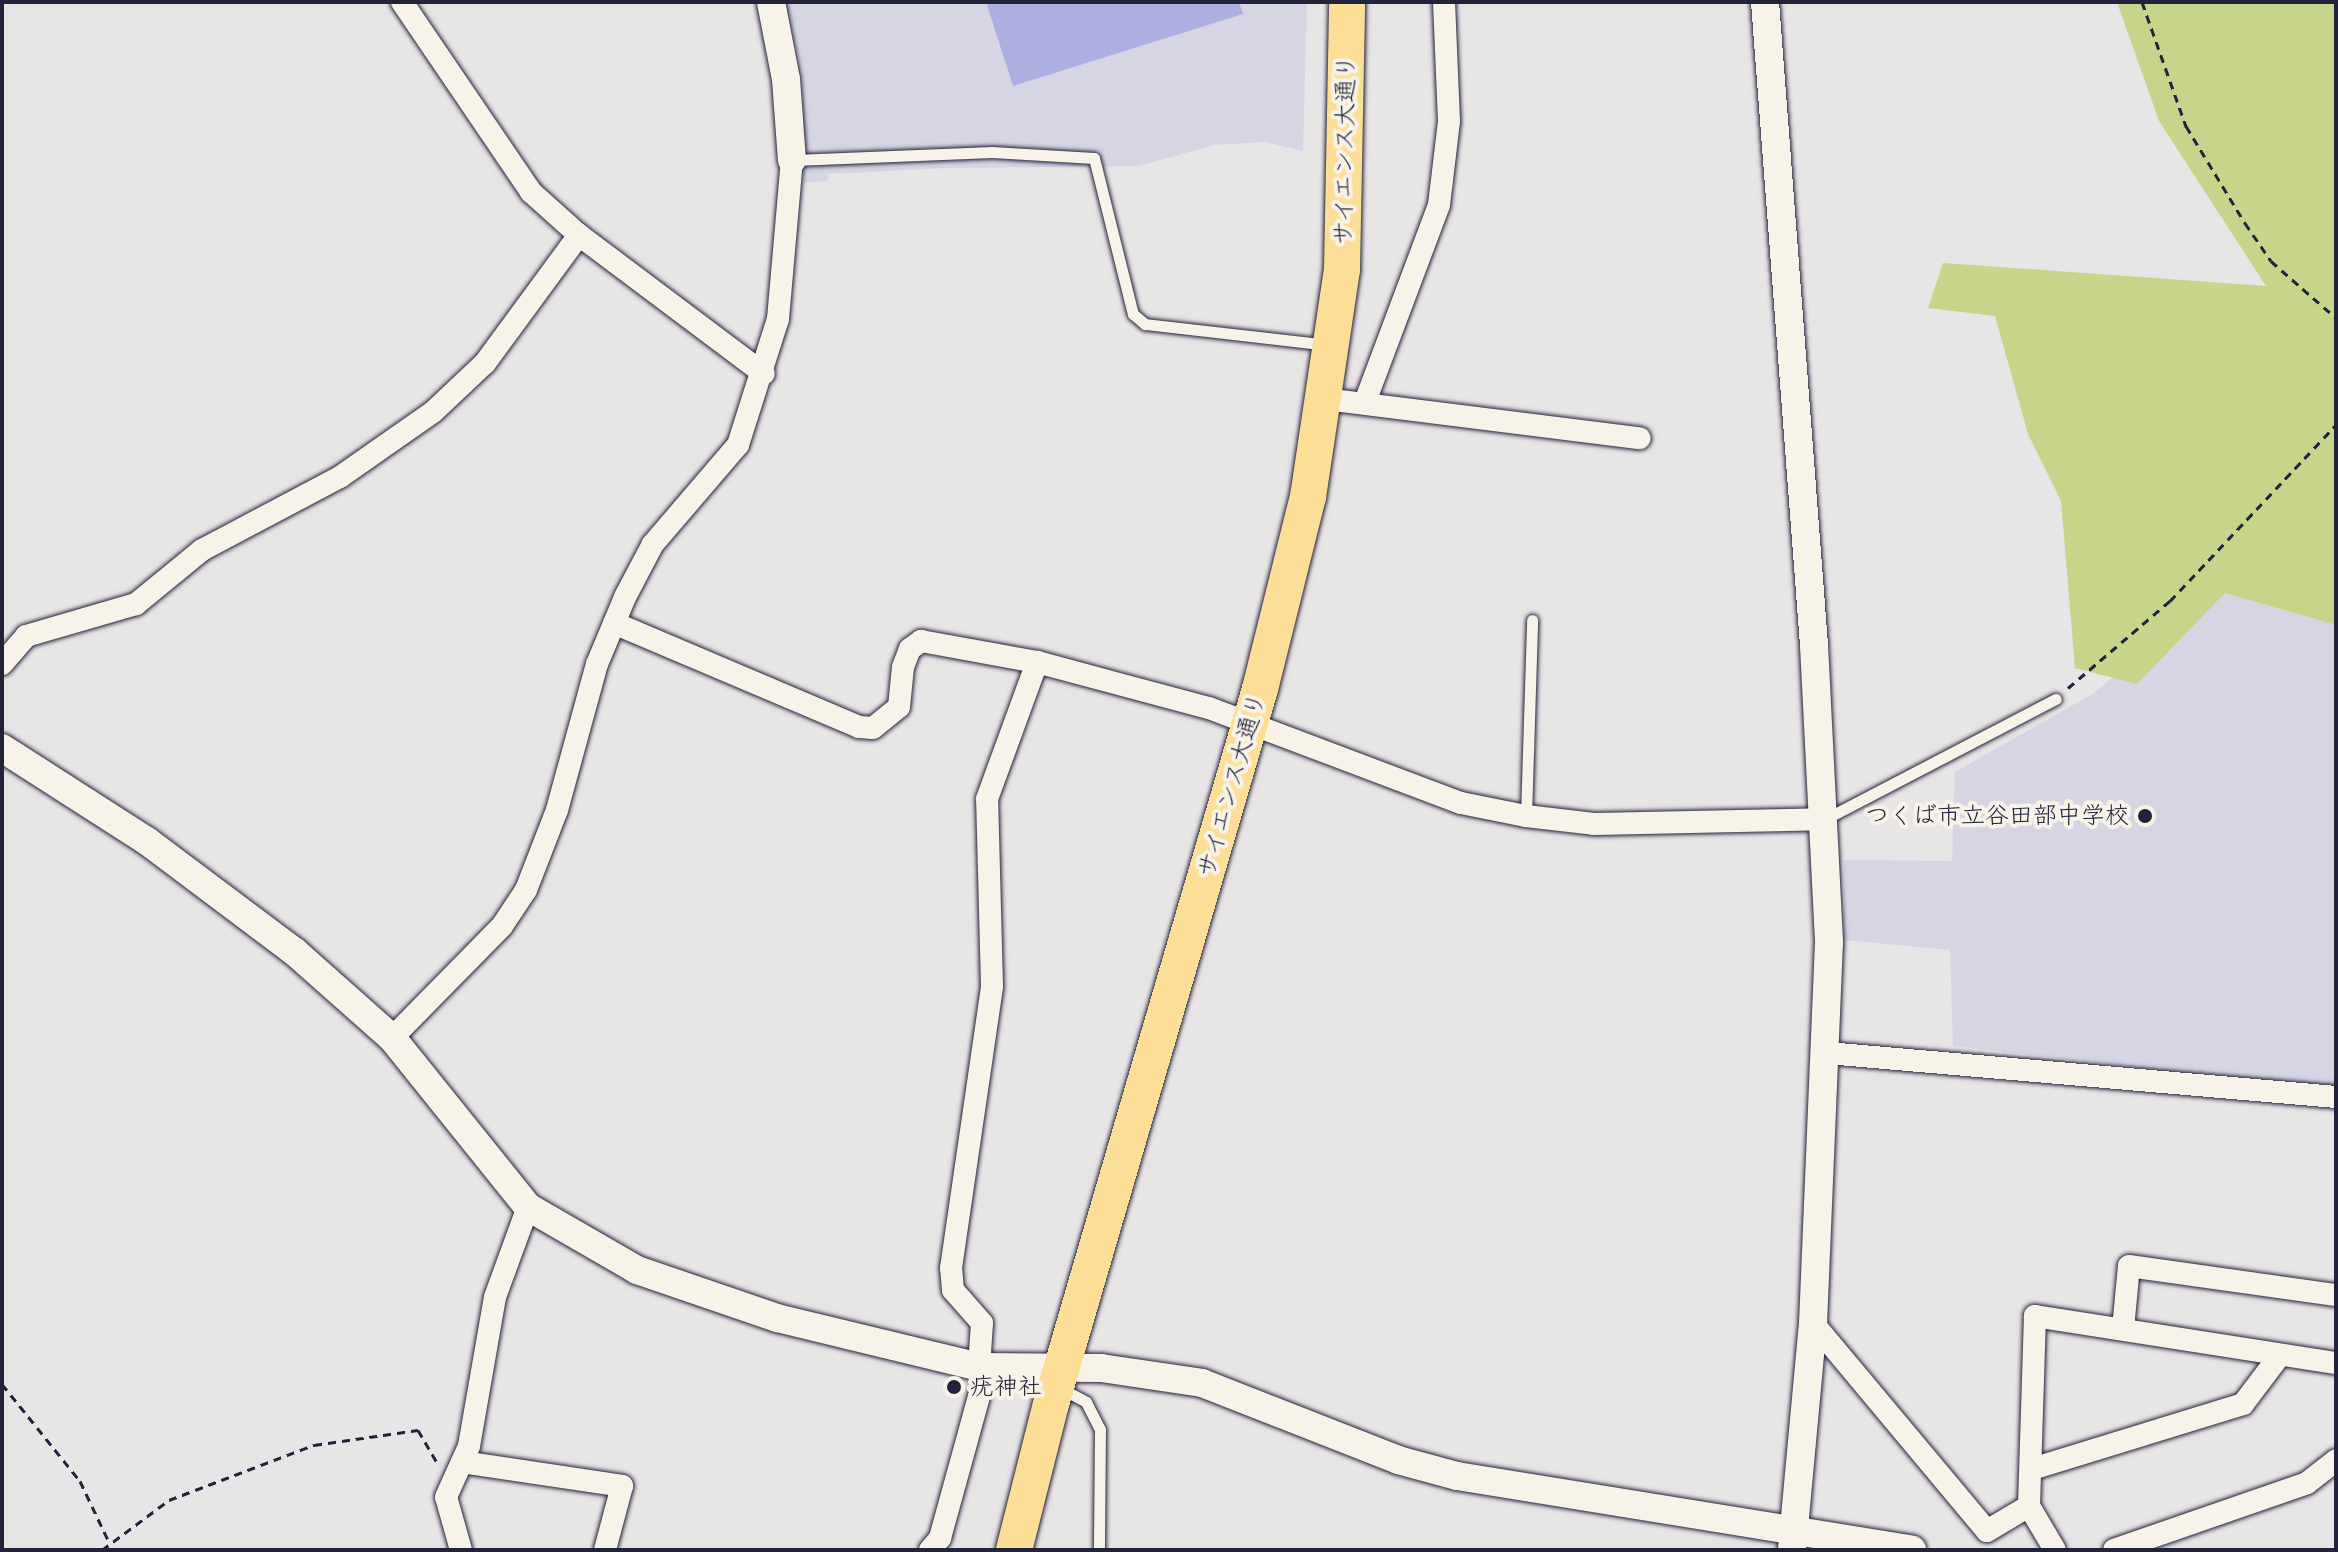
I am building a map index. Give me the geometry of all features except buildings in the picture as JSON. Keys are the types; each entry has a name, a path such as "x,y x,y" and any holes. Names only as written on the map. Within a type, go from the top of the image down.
{"main road":[{"name":"サイエンス大通り","path":"1014,1550 1059,1376 1250,722 1298,545 1332,346 1347,160 1347,2"}],"street":[{"path":"402,2 531,192 579,235 764,374"},
{"path":"392,1038 502,926 526,890 557,810 597,664 614,623 653,544 738,445 764,374 778,319 792,160 786,79 771,2"},
{"path":"1365,402 1439,205 1449,121 1444,2"},
{"path":"1765,2 1824,819 1827,1053 1813,1323 1793,1539"},
{"path":"2,664 26,636 136,604 202,550 340,477 433,412 485,363 579,235"},
{"path":"1325,399 1640,438"},
{"path":"614,623 859,727 873,728 899,707 903,667 910,649 921,641 1037,662 1250,722 1461,803 1526,816 1594,824 1824,819"},
{"path":"930,1550 945,1524 983,1367 982,1323 953,1290 951,1268 992,986 987,799 1037,662"},
{"path":"2,748 159,850 295,952 392,1038 528,1207 637,1270 777,1318 983,1367 1059,1376 1202,1383 1398,1460 1457,1476 1793,1539 1912,1550"},
{"path":"1827,1053 2336,1097"},
{"path":"461,1550 446,1497 469,1446 495,1297 528,1207"},
{"path":"2123,1329 2129,1266 2336,1295"},
{"path":"2055,1550 2029,1506 2035,1316 2263,1348 2280,1355 2336,1363"},
{"path":"1813,1323 1987,1531 2029,1506"},
{"path":"2032,1469 2243,1404 2280,1355"},
{"path":"2114,1550 2307,1483 2336,1460"},
{"path":"462,1462 622,1486 605,1550"}],"lane":[{"path":"792,160 992,152 1094,158 1133,314 1145,324 1332,346"},
{"path":"1526,816 1532,620"},
{"path":"1824,819 2056,699"},
{"path":"1059,1376 1086,1402 1100,1429 1099,1550"}],"path":[{"path":"2142,2 2186,126 2245,223 2271,261 2336,318"},
{"path":"2056,699 2170,601 2336,425"},
{"path":"2,1384 80,1481 109,1542"},
{"path":"102,1550 169,1500 314,1445 418,1430 436,1466 462,1462"}],"shaded area":[{"path":"786,2 1307,2 1303,151 1265,142 1214,145 1139,166 947,168 829,174 827,181 804,183 802,72"},
{"name":"つくば市立谷田部中学校","path":"2214,590 2336,625 2336,1090 1953,1046 1950,950 1844,940 1844,860 1952,861 1955,772 2094,693"}],"green space":[{"path":"2117,2 2336,2 2336,625 2225,593 2137,684 2075,668 2061,501 2028,434 1995,316 1928,308 1943,263 2266,286 2159,121"}],"place":[{"name":"つくば市立谷田部中学校","path":"2145,816"},
{"name":"疣神社","path":"954,1387"}]}
